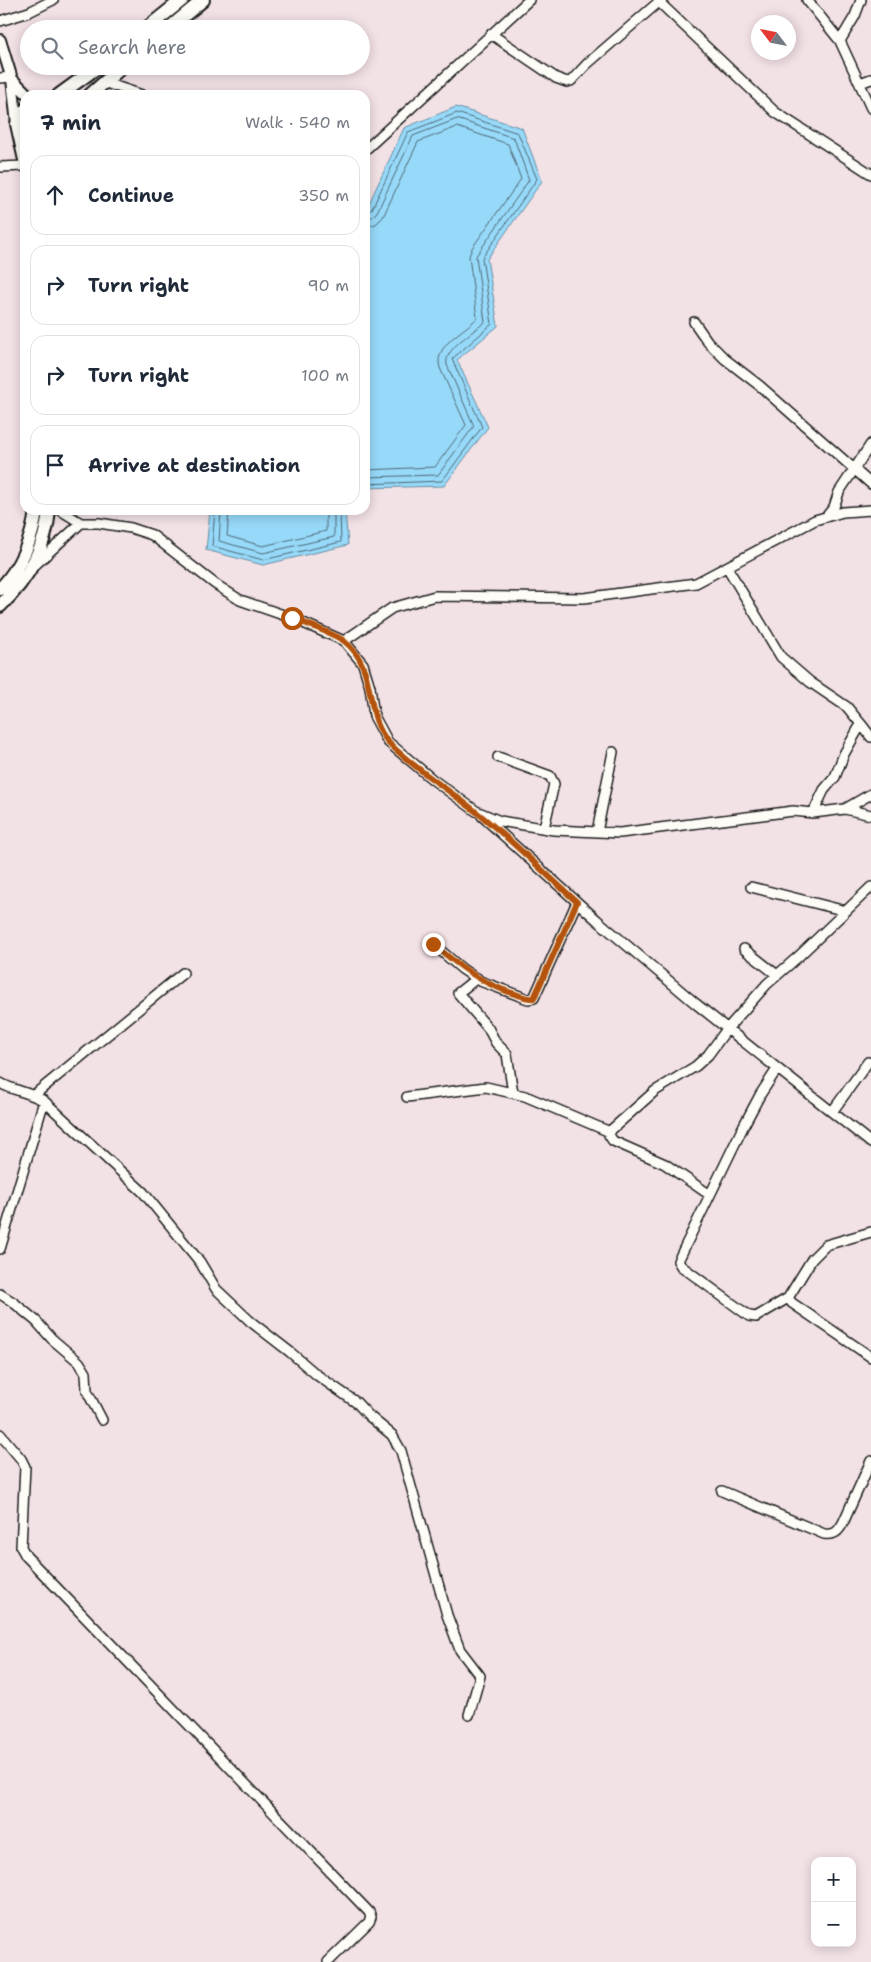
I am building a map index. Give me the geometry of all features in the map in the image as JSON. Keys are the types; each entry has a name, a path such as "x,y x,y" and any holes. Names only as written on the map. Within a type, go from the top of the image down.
{"main road":[{"path":"157,20 182,0"},
{"path":"179,20 203,0"},
{"path":"66,90 87,75"},
{"path":"95,90 112,75"},
{"path":"20,116 17,124 20,135"},
{"path":"0,589 16,569 31,535 35,515"},
{"path":"0,606 31,569 45,536 48,515"}],"street":[{"path":"0,21 30,12 53,0"},
{"path":"370,145 529,0"},
{"path":"807,0 840,41 871,108"},
{"path":"840,41 855,16 861,0"},
{"path":"491,34 556,78 567,82 571,81 587,64 660,1 775,112 871,174"},
{"path":"0,40 17,124"},
{"path":"8,78 22,90"},
{"path":"860,84 871,79"},
{"path":"104,82 127,90"},
{"path":"0,167 20,166"},
{"path":"694,322 716,351 760,386 871,484"},
{"path":"826,517 834,507 839,492 853,469 871,444"},
{"path":"344,641 392,608 435,596 584,598 696,583 815,520 843,512 871,510"},
{"path":"68,515 81,523 99,523 132,528 152,535 215,584 240,600 292,618 344,641 363,664 370,687 374,716 388,742 432,779 476,811 577,902 727,1029 871,1143"},
{"path":"31,569 81,523"},
{"path":"727,567 781,658 810,682 847,707 871,737"},
{"path":"813,813 824,790 835,778 844,754 861,724"},
{"path":"598,832 613,752"},
{"path":"498,757 550,776 554,784 544,828"},
{"path":"845,809 871,794"},
{"path":"476,811 500,821 544,828 620,833 793,812 813,813 845,809 871,815"},
{"path":"752,887 846,911"},
{"path":"610,1132 638,1104 655,1091 696,1066 708,1055 727,1029 777,974 799,956 871,887"},
{"path":"433,944 476,978 506,992 528,999 534,998 577,902"},
{"path":"744,949 777,974"},
{"path":"34,1095 183,974"},
{"path":"476,978 458,993 488,1028 496,1043 508,1054 513,1093"},
{"path":"832,1112 868,1062"},
{"path":"777,1069 756,1102 678,1261 681,1266 749,1316 756,1317 788,1298 812,1259 826,1245 871,1232"},
{"path":"3,1086 34,1095 44,1101 143,1192 200,1262 216,1289 223,1296 250,1321 317,1375 357,1403 392,1435 401,1451 447,1615 460,1650 480,1676 469,1715"},
{"path":"407,1097 486,1087 524,1096 610,1132"},
{"path":"0,1249 44,1101"},
{"path":"610,1132 609,1135 613,1140 665,1164 710,1195"},
{"path":"0,1294 36,1321 52,1339 79,1362 86,1372 87,1391 102,1420"},
{"path":"788,1298 792,1303 871,1357"},
{"path":"0,1434 21,1459 24,1467 20,1538 21,1547 26,1556 368,1912 371,1917 369,1922 328,1962"},
{"path":"722,1491 824,1534 832,1535 838,1532 844,1523 871,1461"}],"water":[{"path":"456,107 522,128 542,181 487,259 498,326 457,360 488,427 444,486 370,488 370,201 404,128"},
{"path":"210,515 345,515 348,545 263,565 206,550"}],"route":[{"path":"292,618 344,641 363,664 370,687 374,716 388,742 432,779 476,811 577,902 534,998 528,999 480,981 462,969 433,944"}]}
